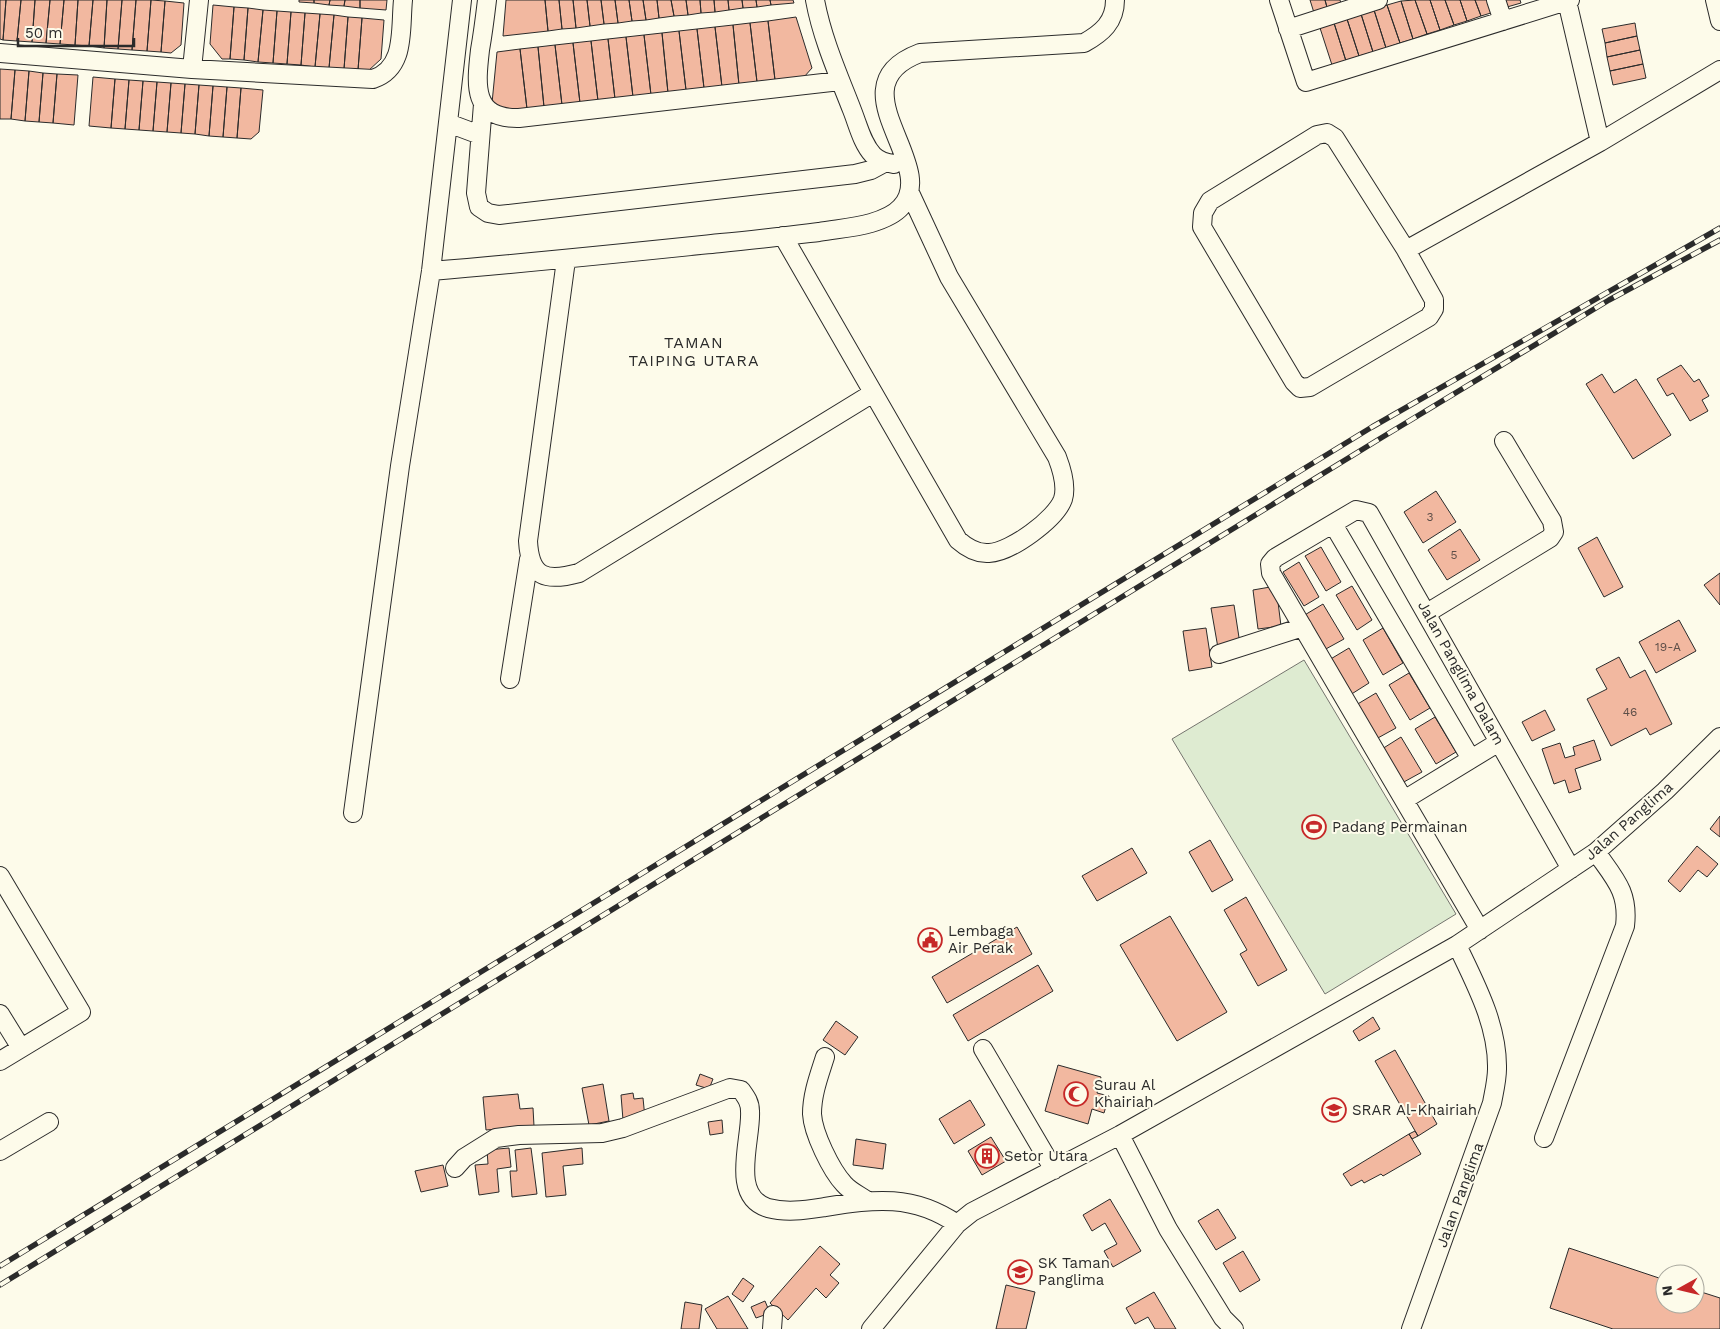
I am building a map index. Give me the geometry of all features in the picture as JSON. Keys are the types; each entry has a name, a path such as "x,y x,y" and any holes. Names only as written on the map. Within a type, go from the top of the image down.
{"street":[{"path":"192,68 199,0"},
{"path":"0,53 373,80 389,72 394,64 398,53 403,0"},
{"path":"353,813 400,466 431,272 462,0"},
{"path":"487,0 477,74 477,85 482,104 476,193 479,206 488,213 499,215 854,174 871,170 884,163 907,164"},
{"path":"815,0 818,18 865,144 874,156 884,163"},
{"path":"783,236 958,540 971,550 989,553 1010,548 1056,512 1063,498 1063,475 1058,457 948,277 910,193 907,164 884,101 886,85 893,70 903,59 920,53 1084,43 1098,35 1109,24 1115,9 1115,0"},
{"path":"1279,0 1306,82 1569,1 1600,142"},
{"path":"1288,29 1378,0"},
{"path":"1496,0 1503,21"},
{"path":"1715,0 1720,21"},
{"path":"1406,250 1600,142 1720,70"},
{"path":"482,104 488,110 501,117 519,118 840,81"},
{"path":"448,123 480,134"},
{"path":"1327,134 1335,138 1406,250 1434,300 1434,309 1429,317 1310,387 1300,388 1294,382 1202,226 1203,213 1210,201 1317,135 1327,134"},
{"path":"431,272 566,260 783,236 872,223 889,216 901,207 910,193"},
{"path":"510,679 529,559 528,542 566,260"},
{"path":"529,559 536,572 549,577 564,577 579,572 873,393"},
{"path":"1427,612 1550,538 1554,532 1552,521 1504,441"},
{"name":"Jalan Panglima Dalam","path":"1303,627 1271,573 1270,564 1275,558 1356,510 1369,513 1427,612 1571,869"},
{"path":"1333,524 1472,759"},
{"path":"1219,654 1303,627 1480,930"},
{"name":"Jalan Panglima","path":"871,1329 957,1224 972,1212 1120,1135 1457,945 1596,852 1665,791 1720,737"},
{"path":"1404,800 1500,742"},
{"path":"1544,1138 1625,926 1627,908 1622,889 1596,852"},
{"path":"0,876 81,1012 0,1060"},
{"name":"Jalan Panglima","path":"1411,1329 1492,1103 1497,1068 1492,1030 1476,987 1457,945"},
{"path":"0,1014 21,1048"},
{"path":"983,1050 1054,1170"},
{"path":"825,1057 815,1088 812,1115 817,1135 838,1176 846,1186 866,1200"},
{"path":"456,1168 464,1158 496,1138 518,1134 602,1133 667,1112 730,1088 741,1090 748,1100 750,1111 745,1162 746,1183 753,1198 765,1207 780,1211 795,1211 866,1200 906,1202 925,1206 957,1224"},
{"path":"0,1151 49,1122"},
{"path":"1120,1135 1168,1229 1224,1325"}],"green space":[{"name":"Padang Permainan","path":"1304,660 1456,914 1325,994 1172,739"}],"building":[{"path":"0,0 6,0 3,40 0,39"},
{"path":"6,0 21,0 17,41 3,40"},
{"path":"21,0 35,0 32,42 17,41"},
{"path":"35,0 50,0 46,43 32,42"},
{"path":"50,0 64,0 60,44 46,43"},
{"path":"64,0 78,0 75,45 60,44"},
{"path":"78,0 93,0 89,46 75,45"},
{"path":"93,0 107,0 104,48 89,46"},
{"path":"107,0 122,0 118,49 104,48"},
{"path":"122,0 136,0 132,50 118,49"},
{"path":"136,0 151,0 147,51 132,50"},
{"path":"151,0 165,1 161,52 147,51"},
{"path":"299,0 314,0 314,3 299,2"},
{"path":"314,0 330,0 329,5 314,3"},
{"path":"330,0 345,0 344,6 329,5"},
{"path":"345,0 360,0 360,8 344,6"},
{"path":"360,0 387,0 386,10 360,8"},
{"path":"506,0 545,0 548,31 503,36"},
{"path":"545,0 559,0 562,29 548,31"},
{"path":"559,0 573,0 576,28 562,29"},
{"path":"573,0 587,0 590,26 576,28"},
{"path":"587,0 601,0 604,24 590,26"},
{"path":"601,0 615,0 618,23 604,24"},
{"path":"615,0 629,0 632,21 618,23"},
{"path":"629,0 643,0 646,20 632,21"},
{"path":"643,0 657,0 659,18 646,20"},
{"path":"657,0 671,0 674,16 659,18"},
{"path":"671,0 686,0 688,15 674,16"},
{"path":"686,0 700,0 701,13 688,15"},
{"path":"700,0 714,0 715,12 701,13"},
{"path":"714,0 728,0 729,10 715,12"},
{"path":"728,0 742,0 743,8 729,10"},
{"path":"742,0 756,0 757,7 743,8"},
{"path":"756,0 770,0 771,5 757,7"},
{"path":"770,0 793,0 794,3 771,5"},
{"path":"1310,0 1325,0 1328,11 1315,16"},
{"path":"1325,0 1340,0 1342,7 1328,11"},
{"path":"1415,0 1427,34 1413,39 1401,1"},
{"path":"1415,0 1430,0 1440,30 1427,34"},
{"path":"1430,0 1445,0 1454,25 1440,30"},
{"path":"1445,0 1460,0 1467,21 1454,25"},
{"path":"1460,0 1475,0 1481,16 1467,21"},
{"path":"1475,0 1490,0 1494,12 1481,16"},
{"path":"1504,0 1520,0 1521,3 1507,7"},
{"path":"165,1 184,3 181,45 171,53 161,52"},
{"path":"1401,1 1413,39 1400,43 1387,5"},
{"path":"213,5 234,7 230,59 222,59 210,44"},
{"path":"1387,5 1400,43 1386,48 1374,10"},
{"path":"234,7 248,8 244,60 230,59"},
{"path":"248,8 263,10 258,62 244,60"},
{"path":"263,10 277,11 273,63 258,62"},
{"path":"1374,10 1386,48 1373,52 1361,14"},
{"path":"277,11 291,12 287,64 273,63"},
{"path":"291,12 305,13 301,65 287,64"},
{"path":"305,13 320,14 315,67 301,65"},
{"path":"320,14 334,15 329,68 315,67"},
{"path":"1361,14 1373,52 1359,56 1347,19"},
{"path":"334,15 348,17 344,69 329,68"},
{"path":"348,17 362,18 358,70 344,69"},
{"path":"796,17 812,68 804,77 775,80 768,21"},
{"path":"362,18 384,20 381,59 368,71 358,70"},
{"path":"1347,19 1359,56 1346,61 1334,23"},
{"path":"768,21 775,80 757,82 750,23"},
{"path":"750,23 757,82 739,85 733,25"},
{"path":"1334,23 1346,61 1332,65 1320,28"},
{"path":"1635,23 1637,36 1605,43 1602,29"},
{"path":"733,25 739,85 722,87 715,27"},
{"path":"715,27 722,87 704,88 697,29"},
{"path":"697,29 704,88 686,90 679,31"},
{"path":"679,31 686,90 668,93 662,33"},
{"path":"662,33 668,93 651,95 644,35"},
{"path":"644,35 651,95 633,97 626,37"},
{"path":"1637,36 1640,50 1607,57 1605,43"},
{"path":"626,37 633,97 615,99 608,39"},
{"path":"608,39 615,99 598,101 591,41"},
{"path":"591,41 598,101 580,103 573,43"},
{"path":"573,43 580,103 562,105 555,45"},
{"path":"555,45 562,105 544,107 538,47"},
{"path":"538,47 544,107 527,109 520,49"},
{"path":"520,49 527,109 502,112 492,103 497,52"},
{"path":"1640,50 1643,64 1610,71 1607,57"},
{"path":"1643,64 1646,78 1613,85 1610,71"},
{"path":"0,69 15,70 11,119 0,119"},
{"path":"15,70 29,71 25,121 11,119"},
{"path":"29,71 43,73 39,122 25,121"},
{"path":"43,73 57,74 53,123 39,122"},
{"path":"57,74 78,75 74,125 53,123"},
{"path":"93,77 115,79 111,128 89,126"},
{"path":"115,79 129,80 125,129 111,128"},
{"path":"129,80 143,81 139,130 125,129"},
{"path":"143,81 157,82 153,131 139,130"},
{"path":"157,82 171,83 167,132 153,131"},
{"path":"171,83 185,84 181,133 167,132"},
{"path":"185,84 199,85 195,134 181,133"},
{"path":"199,85 213,86 209,136 195,134"},
{"path":"213,86 227,87 223,137 209,136"},
{"path":"227,87 241,88 237,138 223,137"},
{"path":"241,88 263,90 259,132 251,139 237,138"},
{"path":"1681,365 1694,382 1699,379 1709,396 1702,400 1708,411 1690,421 1673,393 1667,396 1657,379"},
{"path":"1602,374 1614,393 1636,379 1671,435 1633,459 1586,384"},
{"path":"1436,491 1456,522 1423,543 1404,512"},
{"path":"1460,529 1480,560 1447,580 1428,550"},
{"path":"1597,537 1623,587 1604,597 1578,548"},
{"path":"1321,547 1341,582 1326,591 1305,556"},
{"path":"1299,562 1319,597 1304,606 1283,572"},
{"path":"1720,573 1720,605 1704,585"},
{"path":"1276,586 1281,626 1258,629 1253,590"},
{"path":"1352,586 1372,620 1357,630 1336,595"},
{"path":"1323,604 1344,639 1324,650 1303,616"},
{"path":"1234,605 1240,644 1218,648 1211,608"},
{"path":"1679,620 1696,651 1656,673 1639,642"},
{"path":"1206,628 1212,667 1189,671 1183,631"},
{"path":"1383,628 1403,663 1383,675 1363,640"},
{"path":"1349,648 1369,683 1350,695 1329,660"},
{"path":"1619,657 1630,678 1645,670 1672,724 1650,735 1646,728 1611,746 1587,699 1607,689 1596,669"},
{"path":"1409,673 1430,708 1410,720 1389,685"},
{"path":"1376,693 1396,728 1376,739 1356,705"},
{"path":"1545,710 1555,730 1532,741 1522,722"},
{"path":"1435,717 1456,752 1436,764 1415,729"},
{"path":"1401,737 1422,772 1402,783 1382,749"},
{"path":"1594,740 1601,760 1575,769 1581,789 1569,793 1565,780 1554,784 1542,749 1560,743 1565,758 1575,755 1573,747"},
{"path":"1720,816 1720,837 1710,829"},
{"path":"1210,840 1233,880 1212,892 1189,852"},
{"path":"1697,846 1718,864 1707,877 1698,870 1680,892 1668,881"},
{"path":"1132,848 1147,873 1097,901 1082,876"},
{"path":"1246,897 1287,970 1258,986 1240,954 1247,950 1224,910"},
{"path":"1170,916 1227,1012 1177,1041 1120,945"},
{"path":"1017,927 1032,954 947,1003 932,977"},
{"path":"1038,965 1053,991 968,1041 953,1015"},
{"path":"1373,1017 1380,1029 1359,1041 1353,1031"},
{"path":"836,1021 858,1037 845,1055 823,1040"},
{"path":"1395,1050 1437,1124 1418,1136 1375,1061"},
{"name":"Surau Al Khairiah","path":"1058,1065 1101,1077 1097,1093 1109,1096 1104,1113 1092,1109 1088,1124 1045,1111"},
{"path":"700,1074 713,1079 709,1089 696,1085"},
{"path":"603,1084 609,1121 589,1125 582,1088"},
{"path":"633,1093 634,1099 643,1098 645,1118 623,1120 621,1095"},
{"path":"518,1094 520,1109 533,1108 534,1126 486,1130 483,1097"},
{"path":"970,1100 985,1125 954,1144 939,1119"},
{"path":"722,1120 723,1133 710,1135 708,1122"},
{"path":"1415,1131 1418,1136 1412,1139 1409,1134"},
{"path":"1409,1134 1421,1154 1383,1176 1381,1174 1364,1183 1362,1180 1351,1186 1343,1174"},
{"name":"Setor Utara","path":"991,1137 1006,1161 982,1175 968,1151"},
{"path":"856,1139 886,1144 883,1169 853,1165"},
{"path":"509,1148 511,1167 497,1169 499,1192 479,1195 475,1165 488,1164 487,1150"},
{"path":"531,1148 537,1194 512,1197 510,1171 517,1171 515,1150"},
{"path":"582,1148 583,1164 563,1166 566,1195 546,1197 542,1153"},
{"path":"443,1165 448,1186 421,1192 415,1171"},
{"path":"1110,1199 1141,1251 1113,1267 1104,1251 1117,1244 1105,1223 1092,1231 1083,1215"},
{"path":"1218,1209 1236,1238 1216,1250 1198,1221"},
{"path":"820,1246 840,1264 830,1275 839,1283 826,1298 816,1288 788,1320 770,1303"},
{"path":"1569,1248 1655,1277 1655,1314 1705,1314 1705,1293 1720,1298 1720,1329 1613,1329 1550,1308"},
{"path":"1243,1251 1260,1280 1240,1292 1223,1263"},
{"path":"743,1278 754,1286 743,1302 732,1294"},
{"path":"1006,1285 1035,1292 1026,1329 996,1329"},
{"path":"1154,1292 1176,1329 1155,1329 1148,1317 1135,1324 1126,1308"},
{"path":"728,1296 748,1329 717,1329 705,1309"},
{"path":"765,1301 770,1313 756,1318 751,1307"},
{"path":"685,1302 702,1305 699,1329 681,1329"}],"railway":[{"path":"0,1266 1372,427 1720,228"},
{"path":"0,1285 1381,438 1609,300 1720,240"}],"place":[{"name":"Padang Permainan","path":"1314,827"},
{"name":"Lembaga Air Perak","path":"930,940"},
{"name":"Surau Al Khairiah","path":"1076,1094"},
{"name":"SRAR Al-Khairiah","path":"1334,1110"},
{"name":"Setor Utara","path":"987,1156"},
{"name":"SK Taman Panglima","path":"1020,1272"}],"district":[{"name":"TAMAN TAIPING UTARA","path":"694,351"}]}
